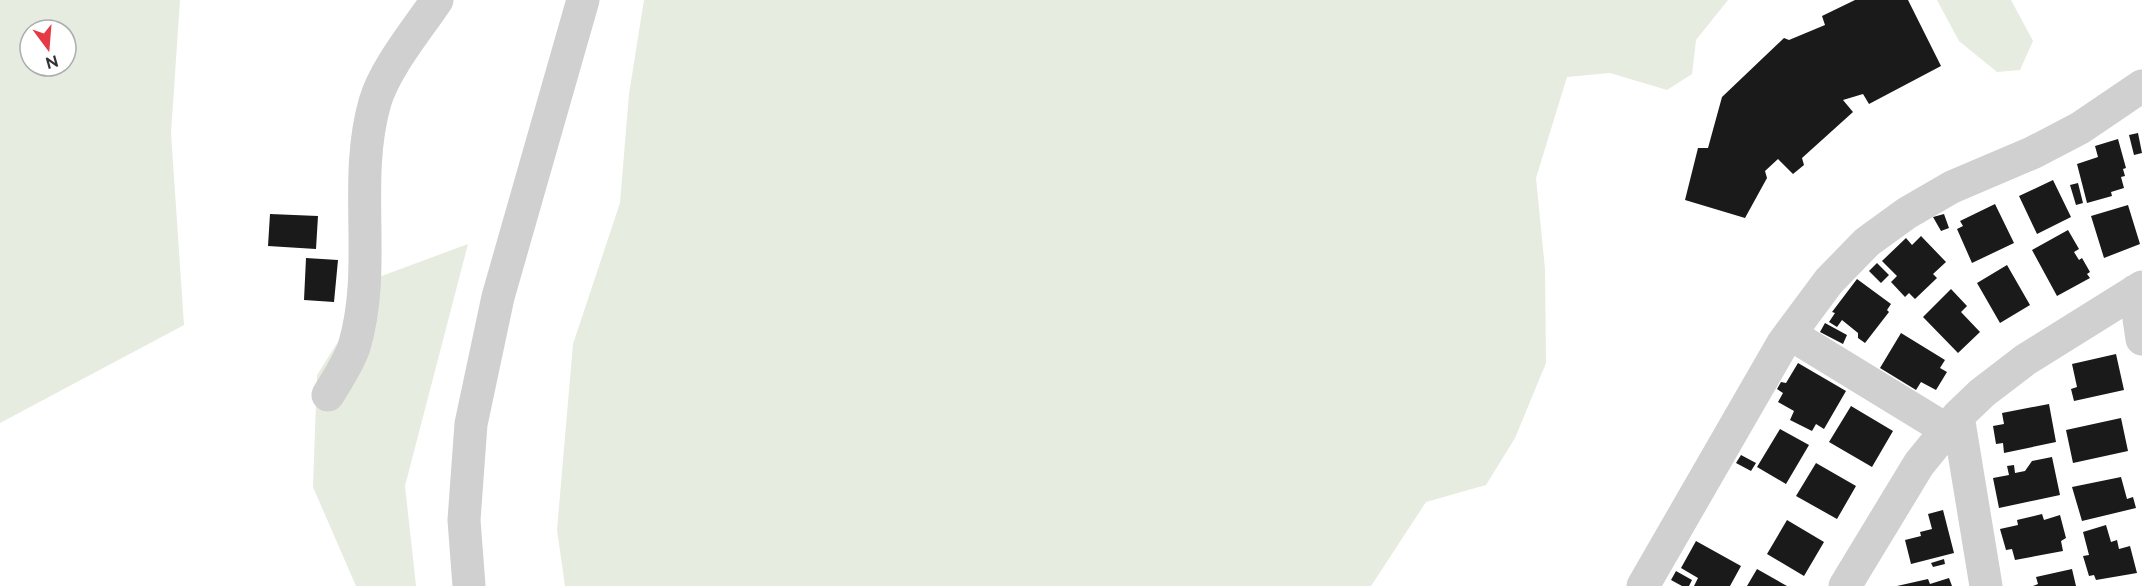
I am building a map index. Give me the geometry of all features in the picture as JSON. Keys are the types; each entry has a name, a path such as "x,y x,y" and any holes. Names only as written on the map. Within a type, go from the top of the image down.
{"street":[{"path":"328,395 354,345 365,284 362,184 376,100 389,73 437,0"},
{"path":"469,586 464,520 471,424 498,297 583,0"},
{"path":"1643,586 1790,334 1829,281 1867,242 1907,213 1952,187 2032,153 2080,128 2142,86"},
{"path":"1845,586 1919,464 1982,393 2025,360 2138,289 2142,339"},
{"path":"1790,334 1953,423 1986,586"}],"shaded area":[{"path":"0,0 180,0 171,133 184,325 0,423"},
{"path":"644,0 1728,0 1696,40 1692,74 1667,90 1610,73 1567,77 1536,178 1545,269 1546,363 1515,438 1486,485 1426,502 1371,586 565,586 557,530 573,344 620,203 629,94"},
{"path":"1937,0 2011,0 2033,41 2020,70 1997,72 1959,41"},
{"path":"468,244 405,486 416,586 356,586 313,487 317,375 379,277"}],"building":[{"path":"1855,0 1908,0 1941,66 1869,104 1863,94 1843,100 1853,112 1802,158 1804,165 1793,174 1778,159 1765,171 1767,178 1745,218 1685,200 1698,148 1708,148 1722,97 1784,38 1789,40 1825,25 1822,16"},
{"path":"2138,133 2142,153 2134,155 2129,135"},
{"path":"2118,139 2126,168 2123,169 2125,176 2121,177 2124,188 2111,192 2112,196 2087,203 2077,164 2098,157 2095,146"},
{"path":"2053,180 2071,217 2037,234 2019,196"},
{"path":"2078,183 2083,203 2076,205 2070,185"},
{"path":"1995,204 2014,243 1972,263 1957,229 1963,226 1960,221"},
{"path":"2128,205 2140,244 2104,258 2091,216"},
{"path":"270,214 318,216 316,249 268,246"},
{"path":"1944,214 1949,228 1941,231 1933,217"},
{"path":"2068,230 2079,249 2074,252 2079,260 2082,258 2090,272 2087,274 2090,278 2057,296 2032,250"},
{"path":"1921,236 1946,262 1933,274 1937,278 1915,299 1909,293 1905,297 1891,282 1897,276 1882,261 1906,238 1912,245"},
{"path":"306,258 338,260 334,302 304,300"},
{"path":"1877,263 1889,275 1881,283 1869,271"},
{"path":"2007,265 2030,305 2000,323 1977,283"},
{"path":"1857,279 1891,304 1887,310 1889,312 1865,343 1858,338 1858,333 1842,320 1837,327 1829,322 1835,313 1832,312"},
{"path":"1951,289 1967,306 1961,312 1980,332 1958,353 1923,317"},
{"path":"1825,323 1847,335 1843,344 1820,332"},
{"path":"1901,333 1945,360 1940,368 1947,372 1936,390 1921,382 1916,390 1880,368"},
{"path":"2116,354 2124,390 2074,401 2071,389 2077,387 2072,364"},
{"path":"1798,363 1846,391 1824,429 1816,424 1812,431 1790,420 1794,411 1778,402 1783,393 1777,389 1781,382 1786,383"},
{"path":"2049,404 2056,442 2004,453 2003,443 1996,444 1993,426 2004,424 2002,413"},
{"path":"1851,406 1893,431 1872,467 1829,442"},
{"path":"2121,418 2128,451 2073,463 2066,430"},
{"path":"1780,429 1809,445 1786,484 1757,467"},
{"path":"1741,455 1756,463 1751,471 1736,463"},
{"path":"2052,457 2060,495 1999,508 1993,478 2009,475 2007,466 2014,465 2015,473 2025,471 2032,461"},
{"path":"1816,463 1856,486 1837,519 1796,496"},
{"path":"2121,477 2127,499 2133,497 2136,508 2082,521 2072,487"},
{"path":"1943,510 1954,553 1911,564 1905,540 1921,536 1920,532 1932,529 1928,514"},
{"path":"2042,514 2044,520 2060,515 2066,538 2061,541 2063,551 2015,560 2012,549 2006,550 2000,529 2018,525 2017,520"},
{"path":"1787,520 1824,542 1804,576 1767,554"},
{"path":"2106,525 2111,542 2117,540 2119,549 2130,546 2137,573 2096,580 2094,575 2089,576 2083,556 2089,555 2083,532"},
{"path":"1696,541 1741,566 1730,586 1694,586 1698,578 1681,568"},
{"path":"1944,559 1945,564 1933,567 1931,563"},
{"path":"1757,569 1787,586 1747,586"},
{"path":"2072,569 2076,586 2033,586 2038,584 2036,577"},
{"path":"1676,571 1692,580 1689,586 1682,586 1671,580"},
{"path":"1949,578 1952,586 1897,586 1928,579 1930,584"}]}
